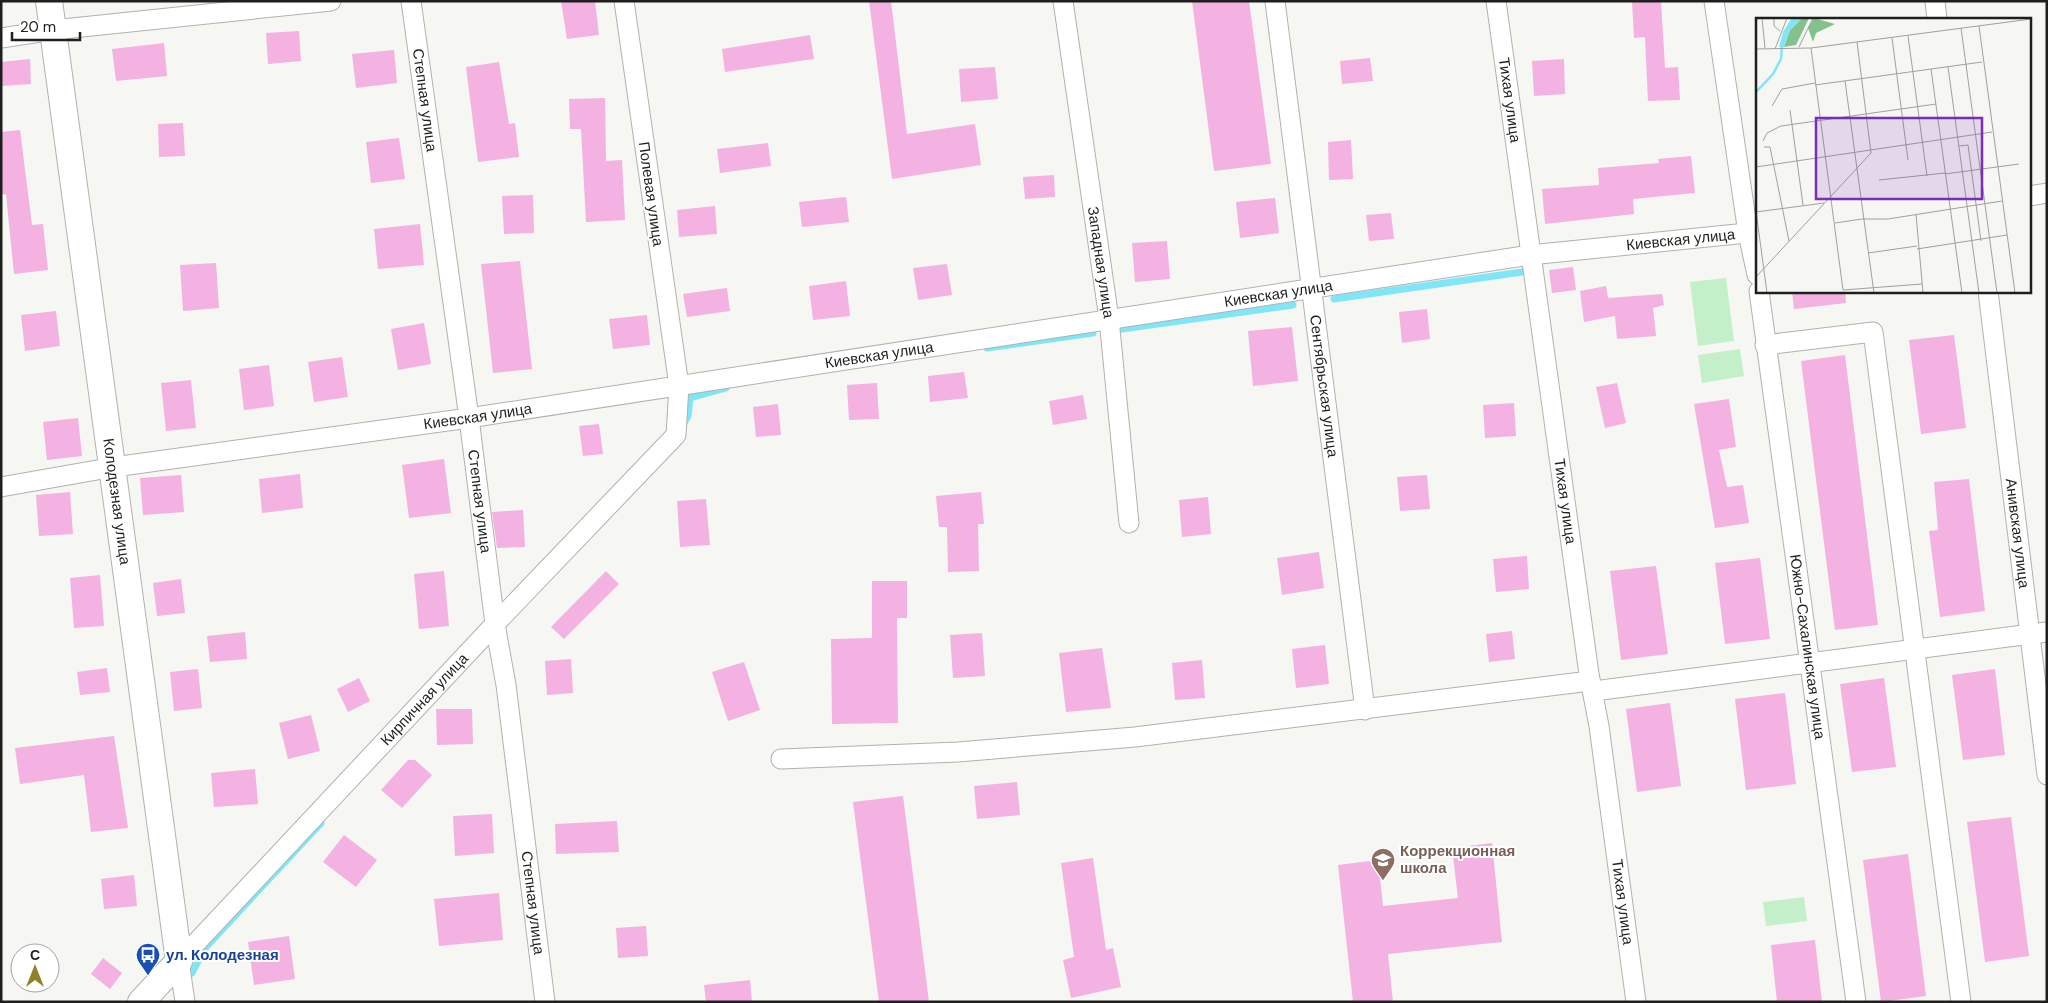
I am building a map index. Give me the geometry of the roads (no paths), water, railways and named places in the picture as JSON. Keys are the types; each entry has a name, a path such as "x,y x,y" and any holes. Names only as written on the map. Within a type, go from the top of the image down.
{"street":[{"name":"Колодезная улица","path":"49,1 114,467 185,1002"},
{"path":"1,38 53,30 331,1"},
{"name":"Степная улица","path":"411,1 470,418 495,624 506,684 545,1002"},
{"name":"Полевая улица","path":"624,1 679,386"},
{"name":"Западная улица","path":"1063,1 1108,319 1129,523"},
{"name":"Сентябрьская улица","path":"1275,1 1365,710"},
{"name":"Тихая улица","path":"1496,1 1530,255 1636,1002"},
{"path":"1714,1 1756,267"},
{"path":"1935,1 1937,18"},
{"path":"2030,196 2047,194"},
{"name":"Киевская улица","path":"1,487 114,467 470,418 1312,287 1530,255 1752,233"},
{"name":"Южно-Сахалинская улица","path":"1759,292 1856,1002"},
{"name":"Анивская улица","path":"1988,292 2038,633 2047,774"},
{"path":"1765,345 1873,332 1913,649 1961,1002"},
{"name":"Кирпичная улица","path":"141,1002 495,624 676,435 679,386"},
{"path":"781,759 958,752 1135,737 1365,710 1810,664 2038,633"}],"waterway":[{"path":"1334,299 1522,272"},
{"path":"1122,329 1293,305"},
{"path":"987,348 1093,333"},
{"path":"683,425 688,416 690,398 726,388"},
{"path":"192,973 205,948 321,823"}],"place":[{"name":"Коррекционная школа","path":"1383,881"},
{"name":"ул. Колодезная","path":"148,976"}]}
